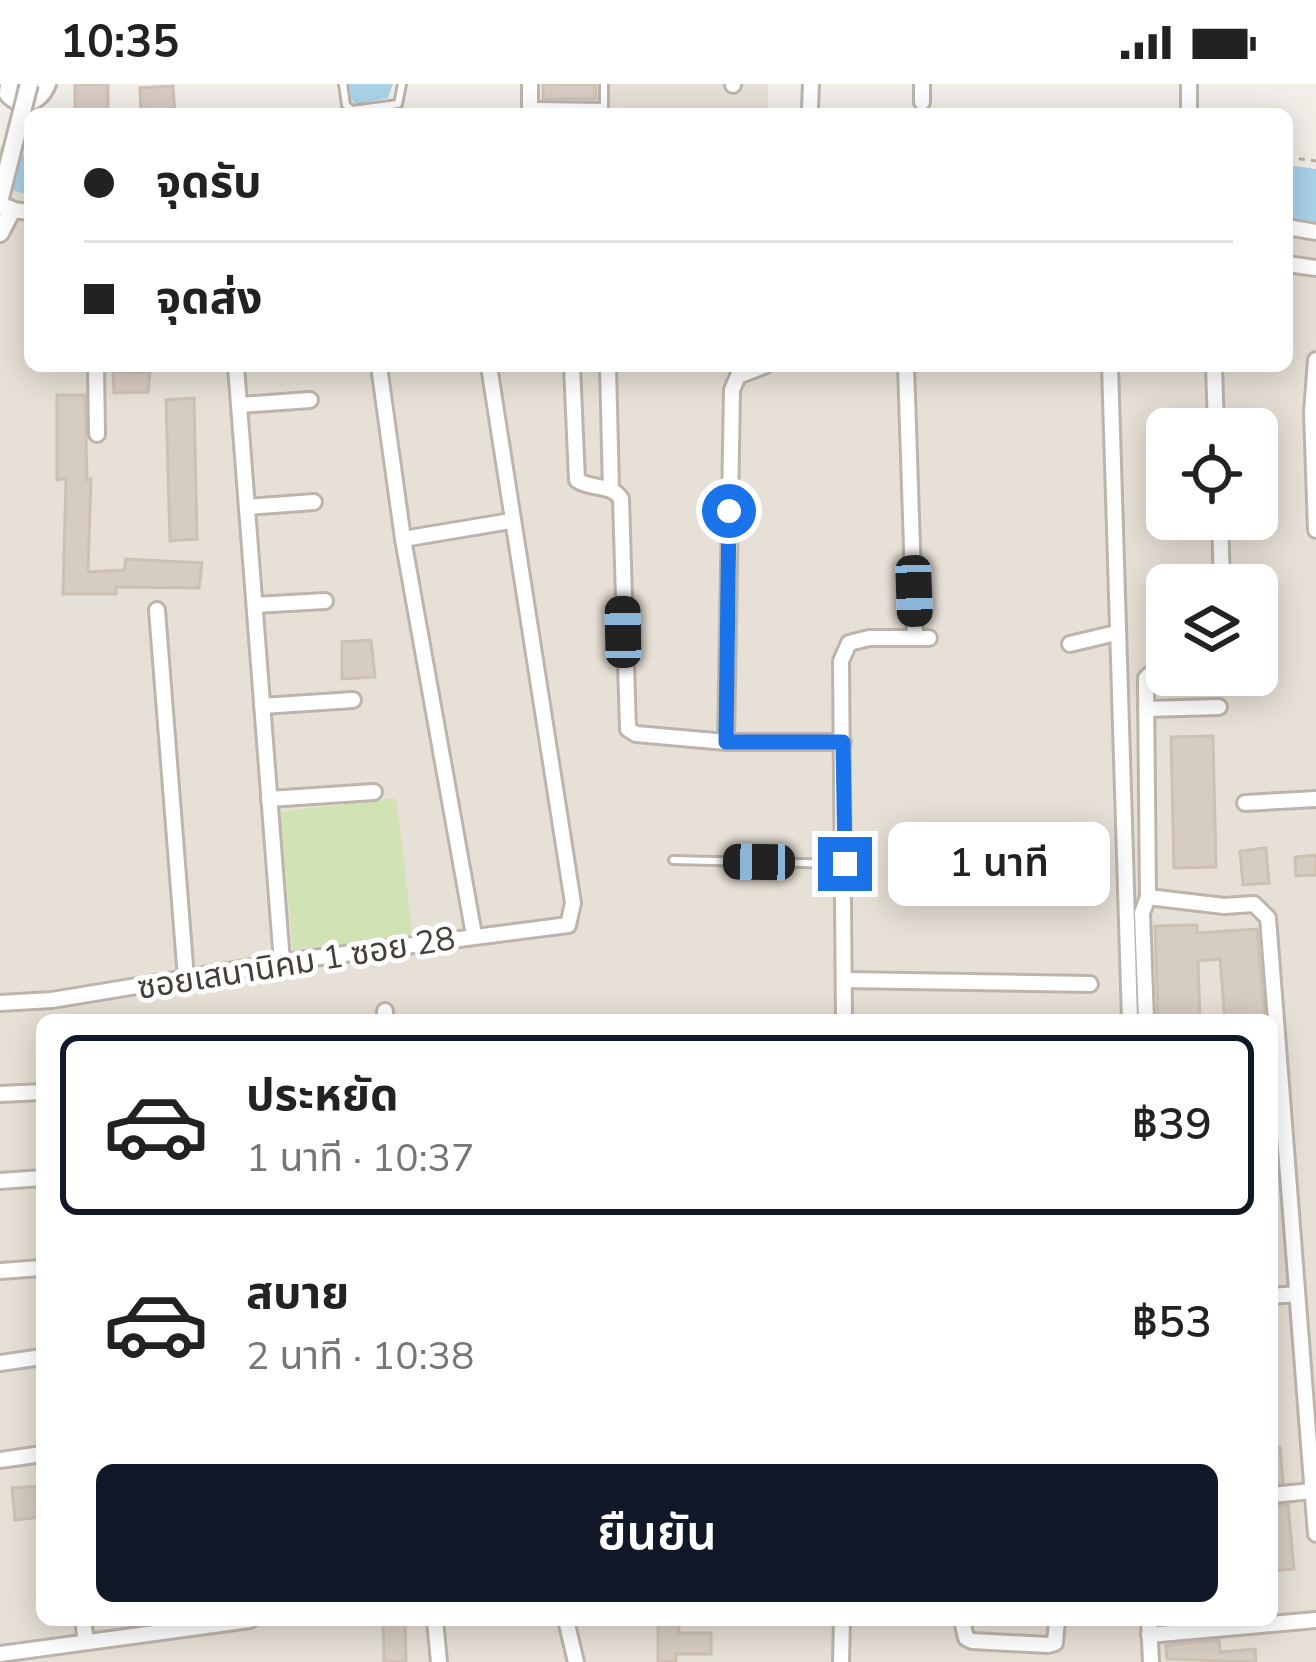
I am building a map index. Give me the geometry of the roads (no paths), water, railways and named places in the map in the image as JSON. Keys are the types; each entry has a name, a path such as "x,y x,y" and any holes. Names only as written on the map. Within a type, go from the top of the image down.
{"street":[{"path":"8,84 13,100 30,103 40,98 47,84"},
{"path":"530,84 530,108"},
{"path":"810,108 811,84"},
{"path":"922,84 922,102"},
{"path":"0,233 10,206 24,111"},
{"path":"1316,359 1312,412 1316,530"},
{"path":"96,372 98,434"},
{"path":"237,372 282,962"},
{"path":"380,372 403,539 474,935"},
{"path":"403,539 511,521 490,372"},
{"path":"572,372 574,470 585,486 611,490 621,500 628,729 636,734 726,742 843,742"},
{"path":"608,372 611,490"},
{"path":"726,742 732,389 738,376 748,372"},
{"path":"844,1014 841,662 850,644 869,638 922,638 906,372"},
{"path":"1110,372 1130,1014"},
{"path":"1214,372 1215,408"},
{"path":"241,405 310,400"},
{"path":"247,507 314,502"},
{"name":"ซอยเสนานิคม 1 ซอย 28","path":"0,1003 52,1000 282,962 568,926 573,903 511,521"},
{"path":"255,605 325,601"},
{"path":"157,610 185,978"},
{"path":"1070,644 1116,633"},
{"path":"1146,696 1148,897 1142,913 1146,1014"},
{"path":"262,706 353,700"},
{"path":"1146,709 1219,707"},
{"path":"269,799 374,792"},
{"path":"1245,803 1316,799"},
{"path":"1148,897 1224,906 1254,904 1263,910 1268,918 1273,1014"},
{"path":"844,980 1090,984"},
{"path":"0,1094 36,1092"},
{"path":"1278,1097 1316,1534"},
{"path":"0,1181 36,1178"},
{"path":"0,1271 36,1268"},
{"path":"1278,1296 1297,1294"},
{"path":"0,1363 36,1358"},
{"path":"0,1460 36,1455"},
{"path":"1278,1494 1312,1491"},
{"path":"1278,1622 1316,1620"},
{"path":"84,1626 86,1642"},
{"path":"0,1654 183,1626"},
{"path":"435,1626 439,1662"},
{"path":"567,1626 576,1662"},
{"path":"841,1662 842,1626"},
{"path":"963,1626 966,1638 972,1641 1048,1645 1055,1642 1056,1626"},
{"path":"1149,1627 1150,1662"}],"lane":[{"path":"367,108 398,104 402,84"},
{"path":"530,108 604,106 604,84"},
{"path":"673,860 845,864"}],"water":[{"path":"347,84 393,84 388,98 356,104"},
{"path":"0,152 24,155 24,193 0,187"},
{"path":"1293,166 1316,169 1316,224 1293,220"}]}
